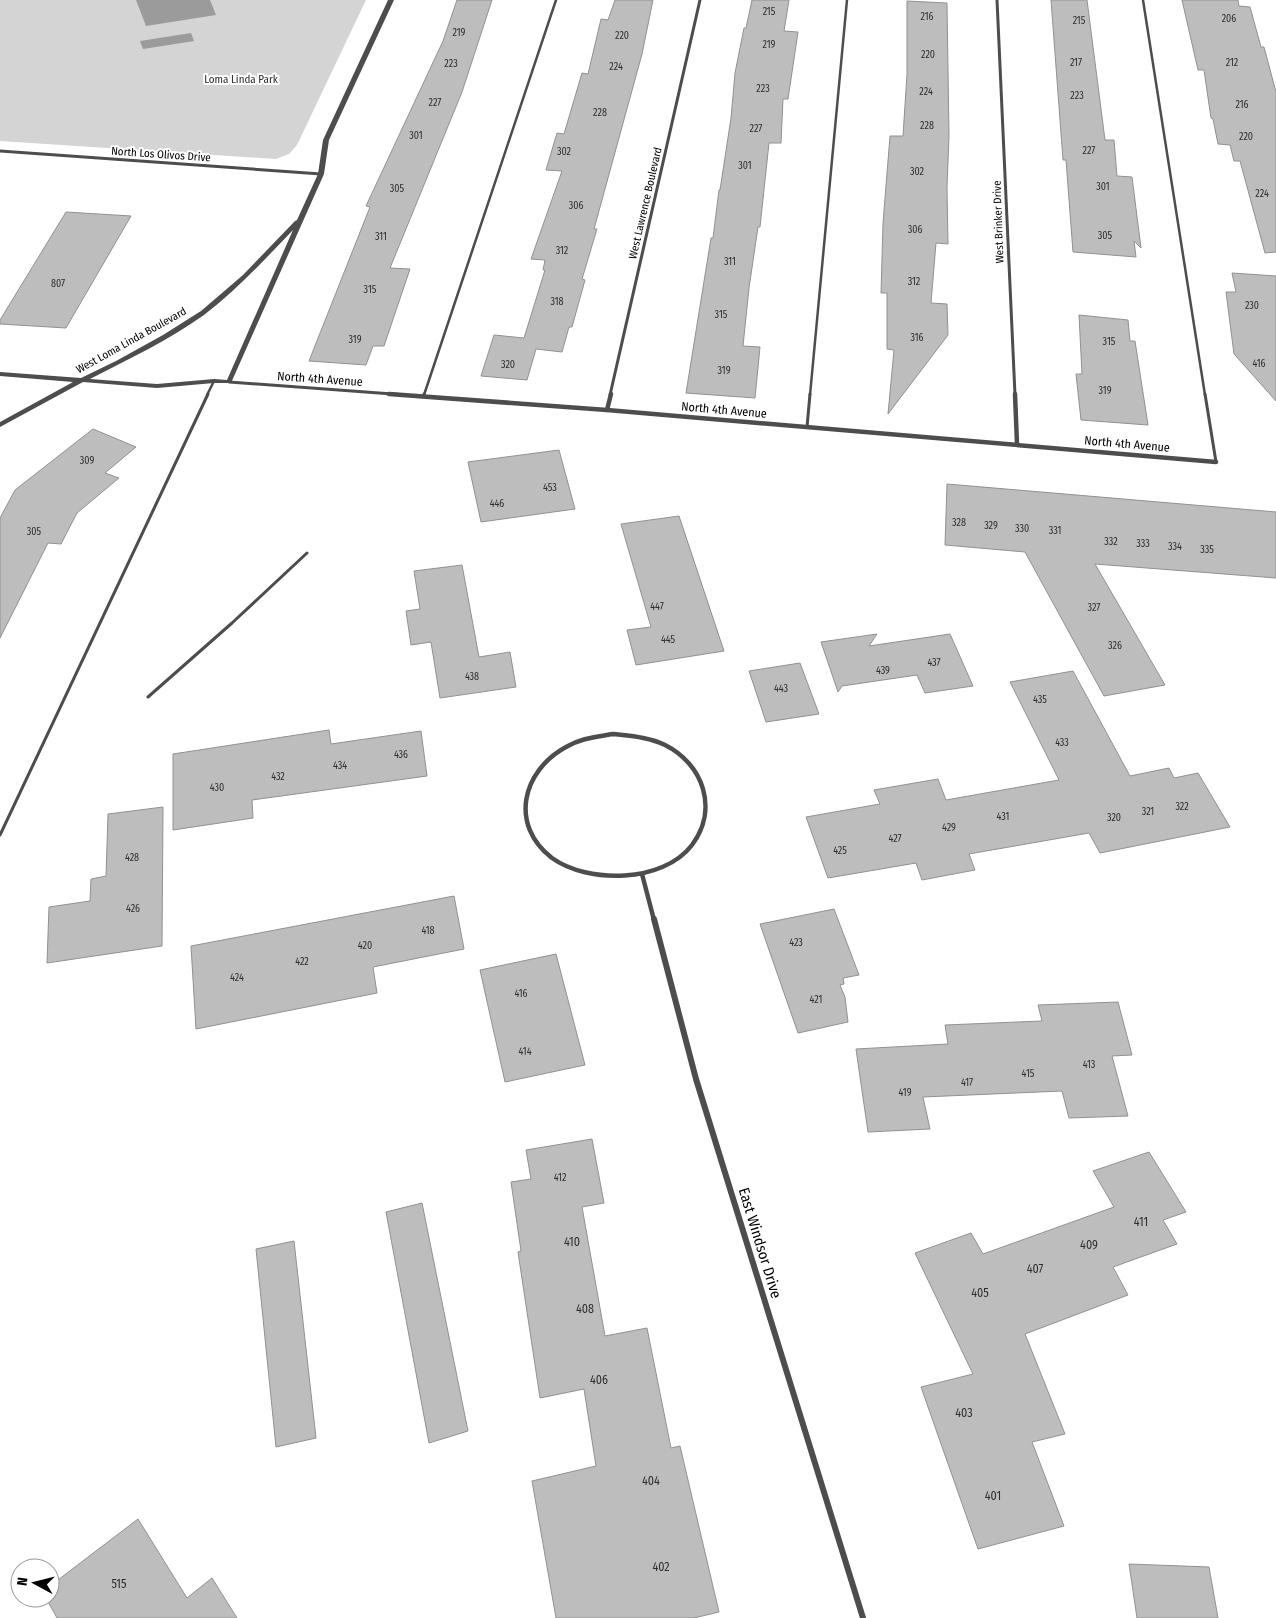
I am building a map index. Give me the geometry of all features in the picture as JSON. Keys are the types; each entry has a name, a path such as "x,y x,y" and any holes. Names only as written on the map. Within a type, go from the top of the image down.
{"street":[{"name":"West Loma Linda Boulevard","path":"229,382 321,174 326,140 391,0"},
{"name":"West Lawrence Boulevard","path":"607,410 700,0"},
{"name":"West Brinker Drive","path":"998,0 1017,444"},
{"name":"North Los Olivos Drive","path":"0,151 321,174"},
{"name":"West Loma Linda Boulevard","path":"0,425 158,340 205,310 257,264 302,217"},
{"path":"0,374 157,386 214,381 229,382"},
{"name":"North 4th Avenue","path":"229,382 607,410 1216,462"},
{"path":"613,734 640,737 665,745 687,760 702,780 708,802 704,825 691,846 669,863 642,874 613,877 585,873 560,862 540,846 528,826 524,805 529,783 542,764 562,749 586,738 613,734"},
{"name":"East Windsor Drive","path":"642,874 696,1079 863,1618"}],"lane":[{"path":"423,397 556,0"},
{"path":"807,427 847,0"},
{"path":"1143,0 1216,462"},
{"path":"0,835 214,381"},
{"path":"148,697 232,623 307,553"}],"green space":[{"name":"Loma Linda Park","path":"0,0 366,0 297,145 289,154 276,159 0,141"}],"shaded area":[{"path":"136,0 210,0 216,15 146,26"},
{"path":"191,33 194,41 143,49 140,41"}],"building":[{"path":"457,0 492,0 462,92 390,268 410,269 384,346 373,346 366,365 309,361 370,207 366,206 443,41"},
{"path":"615,0 653,0 642,54 594,229 597,229 582,279 585,280 572,327 569,327 562,352 536,349 527,380 481,376 494,335 524,338 545,270 543,270 545,260 531,259 562,171 546,170 557,133 564,134 582,73 588,74 601,19 608,20"},
{"path":"752,0 789,0 784,31 798,32 788,99 783,99 781,143 769,143 760,227 758,227 749,288 743,346 760,347 755,398 686,393 711,238 713,238 731,118 735,73"},
{"path":"1051,0 1087,0 1105,140 1114,140 1117,176 1132,177 1141,248 1134,241 1136,257 1073,252 1066,160 1063,160"},
{"path":"1182,0 1238,0 1239,6 1250,7 1261,47 1264,47 1276,92 1276,252 1265,253 1240,161 1234,161 1230,145 1218,144 1213,119 1211,118 1204,70 1198,70"},
{"path":"907,1 947,3 948,244 936,243 931,303 947,304 948,335 888,414 894,350 887,349 887,293 881,293 883,223 890,136 903,136 907,74"},
{"path":"66,212 131,216 66,328 0,324 0,320"},
{"path":"1232,273 1276,276 1276,401 1234,354 1226,292 1236,292"},
{"path":"1079,315 1128,320 1130,341 1135,341 1148,425 1081,420 1076,374 1082,374"},
{"path":"93,429 136,447 105,473 119,478 77,513 61,544 48,543 0,638 0,518 15,490"},
{"path":"559,450 575,509 481,522 468,462"},
{"path":"947,484 1276,512 1276,578 1095,564 1165,685 1104,696 1025,552 945,545"},
{"path":"679,516 724,651 636,665 627,630 651,627 621,524"},
{"path":"462,565 479,657 510,652 516,687 440,698 431,642 411,645 406,611 420,609 414,571"},
{"path":"877,634 869,646 950,634 973,686 925,693 917,675 842,686 838,692 821,642"},
{"path":"800,663 819,714 766,722 749,671"},
{"path":"1073,671 1130,776 1169,768 1174,778 1198,773 1230,827 1100,853 1089,833 969,854 975,870 922,880 916,863 828,878 806,817 880,804 874,790 938,779 946,800 1059,780 1010,682"},
{"path":"329,730 331,744 421,731 427,776 252,800 253,818 173,830 173,754"},
{"path":"163,807 162,946 47,963 49,907 90,901 91,879 106,876 108,814"},
{"path":"454,896 464,949 373,967 377,993 196,1029 191,946"},
{"path":"834,909 859,975 843,978 844,984 840,985 845,997 848,1022 798,1033 760,924"},
{"path":"556,954 585,1065 505,1082 480,970"},
{"path":"1118,1002 1132,1055 1112,1056 1128,1116 1069,1118 1062,1091 923,1097 930,1129 868,1132 856,1049 948,1044 945,1025 1042,1021 1038,1005"},
{"path":"592,1139 604,1203 582,1207 605,1336 647,1328 671,1448 680,1446 719,1612 694,1618 556,1618 532,1481 596,1466 584,1389 540,1398 518,1252 521,1251 511,1182 531,1179 526,1150"},
{"path":"1149,1152 1186,1212 1163,1220 1177,1244 1113,1267 1128,1295 1025,1334 1065,1434 1032,1442 1064,1526 978,1549 921,1387 973,1374 915,1253 971,1233 983,1254 1114,1207 1093,1171"},
{"path":"422,1203 468,1431 429,1443 386,1212"},
{"path":"294,1241 316,1438 276,1447 256,1249"},
{"path":"138,1519 187,1598 212,1578 237,1618 57,1618 52,1608 60,1608 60,1578"},
{"path":"1129,1564 1209,1567 1218,1618 1137,1618"}]}
